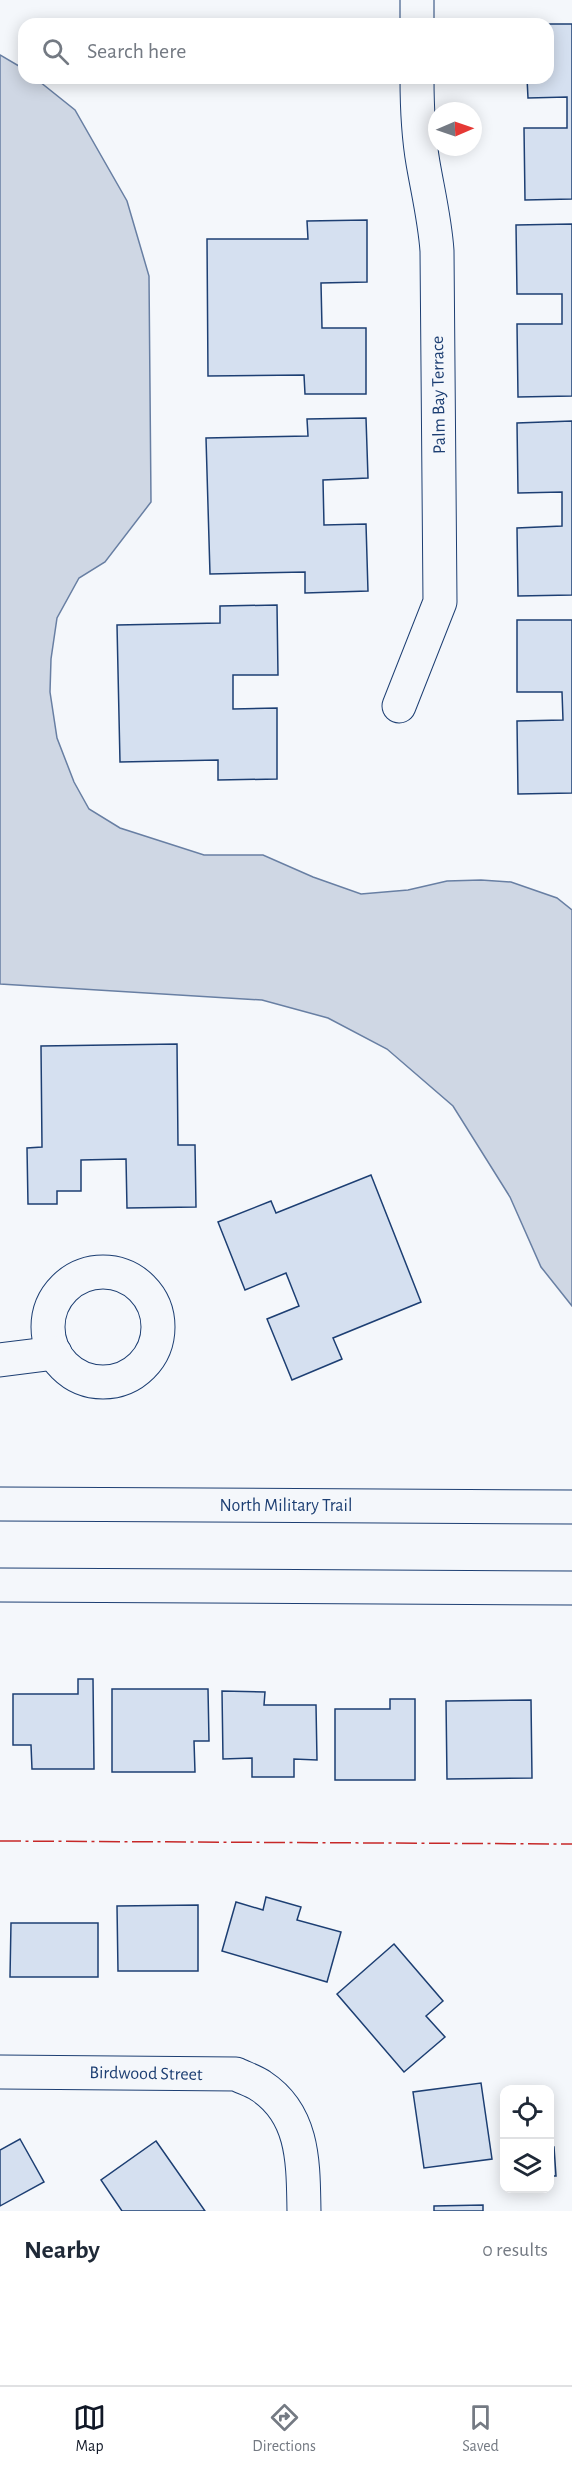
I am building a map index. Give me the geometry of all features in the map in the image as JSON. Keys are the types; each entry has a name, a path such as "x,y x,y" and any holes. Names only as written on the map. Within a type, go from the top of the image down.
{"main road":[{"path":"417,0 417,18"},
{"name":"Palm Bay Terrace","path":"399,706 440,602 437,251 435,223 417,118 417,84"},
{"path":"0,1360 54,1353"},
{"name":"North Military Trail","path":"0,1504 572,1507"},
{"path":"0,1585 572,1588"},
{"name":"Birdwood Street","path":"0,2072 236,2074 261,2086 282,2104 299,2135 303,2162 304,2211"}],"shaded area":[{"path":"0,55 18,66 18,84 42,84 75,110 127,201 149,276 151,502 105,562 79,578 57,618 51,659 50,692 57,738 74,782 89,809 120,828 204,855 263,855 313,877 361,894 408,890 447,881 511,882 557,898 572,910 572,1306 541,1267 510,1197 453,1106 387,1049 328,1018 262,1000 0,984"}],"building":[{"path":"554,24 572,24 572,199 525,200 524,128 567,128 567,97 528,98 527,84 554,84"},
{"path":"367,220 367,282 321,283 322,328 366,328 366,394 305,394 304,375 208,376 207,239 308,239 307,221"},
{"path":"572,224 572,396 518,397 517,324 562,324 562,294 517,294 516,225"},
{"path":"366,418 368,478 323,480 324,525 366,524 368,591 305,593 305,572 210,574 206,438 308,436 307,419"},
{"path":"572,421 572,595 518,596 517,528 562,526 562,492 518,493 517,423"},
{"path":"277,605 278,675 233,675 233,709 277,708 277,779 218,780 218,760 120,762 117,625 220,623 220,606"},
{"path":"517,620 572,620 572,793 518,794 517,721 563,720 562,692 517,692"},
{"path":"177,1044 178,1145 195,1145 196,1207 127,1208 126,1159 81,1160 81,1191 57,1191 57,1204 28,1204 27,1148 42,1147 41,1046"},
{"path":"371,1175 421,1302 333,1338 342,1359 292,1380 267,1319 299,1306 286,1273 245,1290 218,1222 271,1201 276,1213"},
{"path":"78,1679 93,1679 94,1769 32,1769 31,1745 13,1745 13,1694 78,1694"},
{"path":"112,1689 208,1689 209,1741 194,1741 195,1772 112,1772"},
{"path":"222,1691 265,1692 264,1705 316,1705 317,1760 294,1759 294,1777 252,1777 252,1758 223,1759"},
{"path":"390,1699 415,1699 415,1780 335,1780 335,1709 390,1709"},
{"path":"531,1700 532,1778 447,1779 446,1701"},
{"path":"266,1897 301,1907 297,1920 341,1932 327,1982 222,1951 236,1902 263,1910"},
{"path":"198,1905 198,1971 118,1971 117,1906"},
{"path":"11,1923 98,1923 98,1977 10,1977"},
{"path":"394,1944 443,2001 426,2016 445,2037 404,2072 337,1994"},
{"path":"481,2083 492,2159 424,2168 413,2092"},
{"path":"20,2139 44,2182 0,2206 0,2150"},
{"path":"156,2141 205,2211 122,2211 101,2180"},
{"path":"554,2147 556,2176 554,2176"},
{"path":"483,2205 483,2211 434,2211 434,2206"}],"power":[{"path":"0,1841 572,1844"}]}
